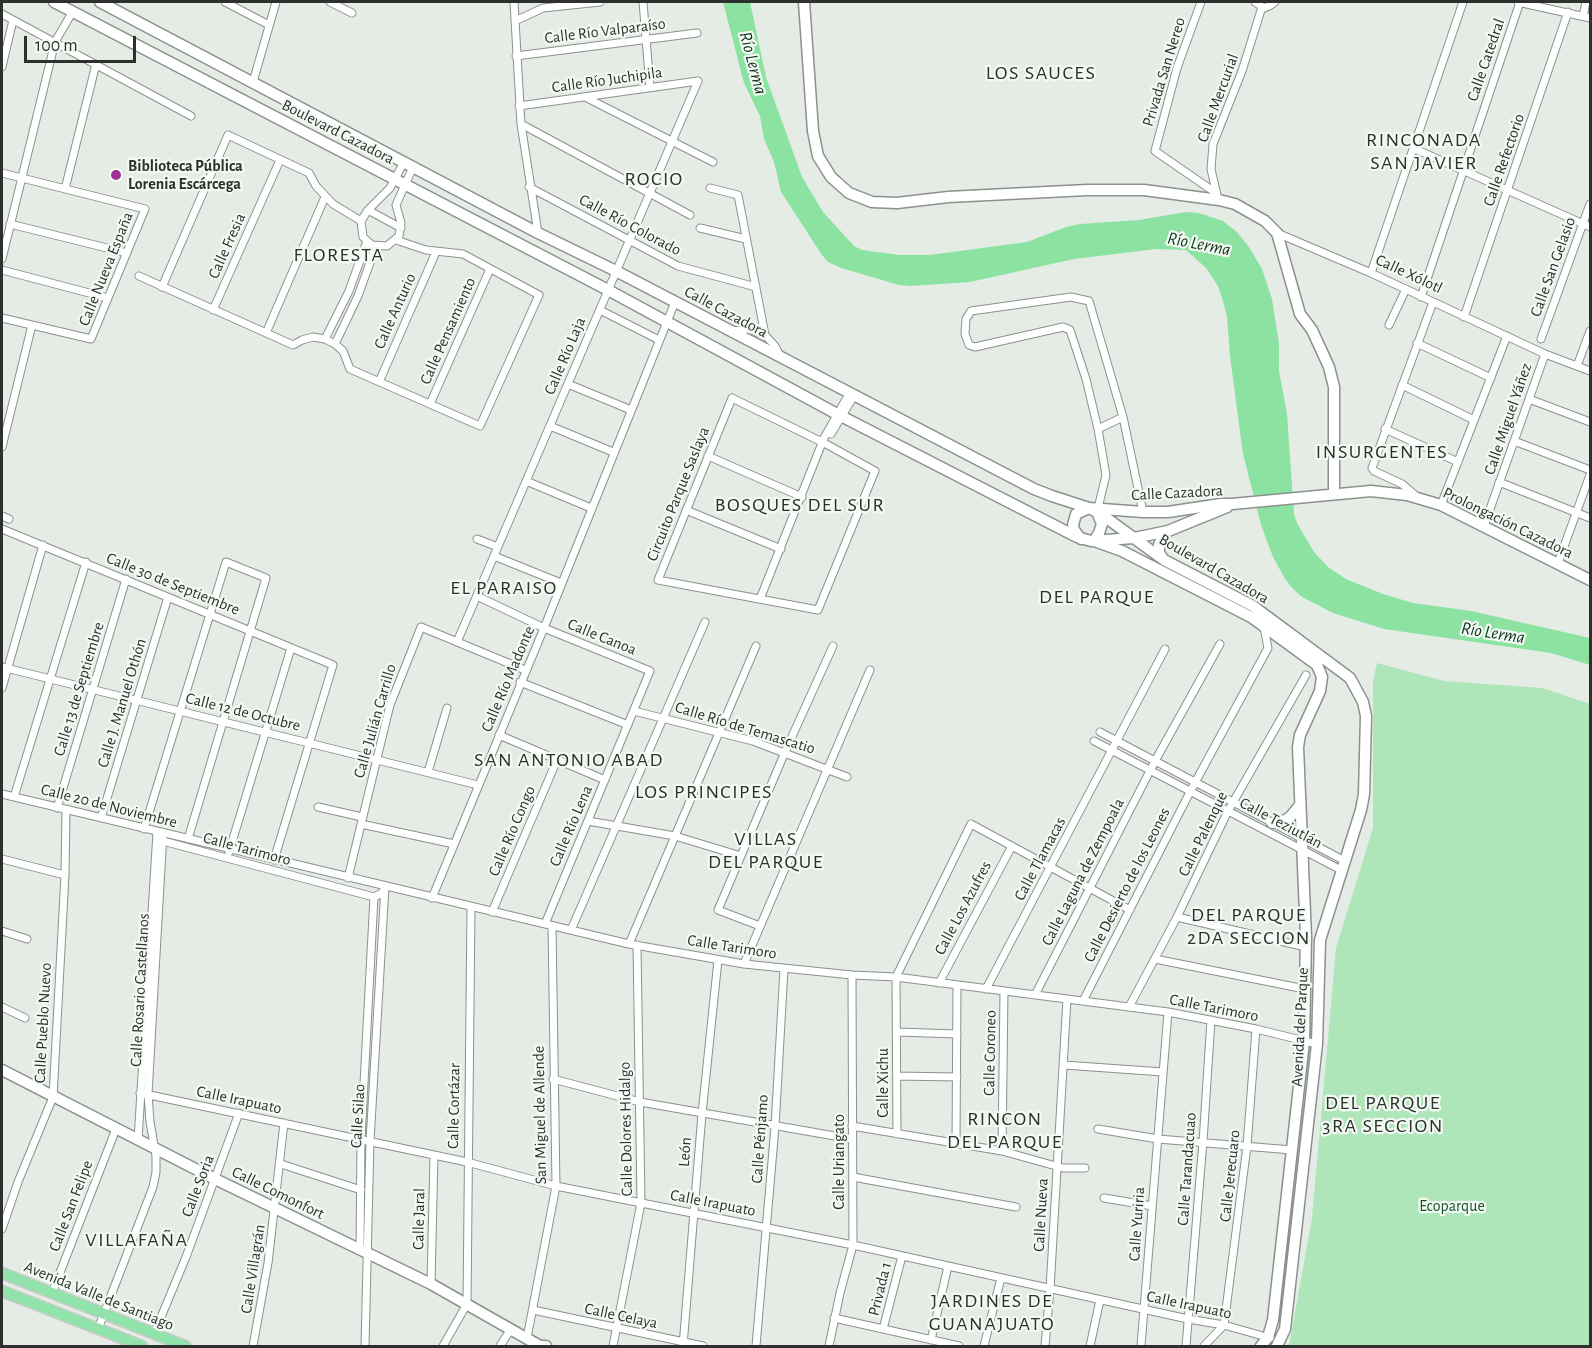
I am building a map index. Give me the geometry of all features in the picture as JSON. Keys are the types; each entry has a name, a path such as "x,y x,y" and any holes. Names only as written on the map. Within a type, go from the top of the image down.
{"main road":[{"name":"Avenida Valle de Santiago","path":"2,1273 185,1347"},
{"name":"Avenida Valle de Santiago","path":"2,1291 142,1347"}],"street":[{"name":"Boulevard Cazadora","path":"54,2 608,290"},
{"name":"Boulevard Cazadora","path":"100,2 538,233"},
{"path":"225,2 269,24"},
{"path":"253,82 276,2"},
{"path":"330,2 352,13"},
{"path":"514,2 519,106 538,233"},
{"path":"515,21 543,8 600,2"},
{"path":"642,2 650,87"},
{"name":"Calle Xólotl","path":"804,2 813,131 818,156 831,177 849,193 872,202 897,203 948,197 1087,190 1144,190 1217,196 1251,211 1277,233 1371,273 1545,354 1590,371"},
{"name":"Privada San Nereo","path":"1201,2 1177,68 1155,151 1217,196"},
{"path":"1255,2 1262,7 1268,7 1275,2"},
{"path":"1371,273 1463,2"},
{"path":"1519,2 1537,3 1587,17 1586,2"},
{"name":"Calle Catedral","path":"1421,297 1519,2"},
{"name":"Calle Mercurial","path":"1217,196 1211,169 1213,144 1242,71 1262,7"},
{"path":"2,259 55,42 73,11"},
{"name":"Calle Refectorio","path":"1464,316 1568,12"},
{"path":"2,14 191,116"},
{"path":"2,67 13,20"},
{"name":"Calle Río Valparaíso","path":"516,56 697,33"},
{"path":"2,173 65,189 96,64"},
{"name":"Calle Río Juchipila","path":"519,106 698,81"},
{"name":"Calle Río Laja","path":"457,642 698,81"},
{"path":"585,97 713,162"},
{"path":"521,124 690,215"},
{"path":"162,287 228,135 309,173 325,197 342,211 361,221"},
{"path":"1413,148 1587,225"},
{"name":"Calle Fresia","path":"213,310 280,160"},
{"path":"400,181 396,205 401,228 396,240 387,246 376,246 367,241 361,232 361,221 368,210 400,181 409,165"},
{"name":"Calle Río Colorado","path":"530,187 678,266 756,287"},
{"path":"710,188 738,195 765,335"},
{"name":"Calle Nueva España","path":"32,325 91,339 145,209 65,189"},
{"path":"266,333 325,197"},
{"name":"Calle San Gelasio","path":"1541,339 1587,225 1590,204"},
{"path":"368,210 401,228"},
{"path":"10,224 127,253"},
{"path":"700,228 746,239"},
{"name":"Calle Cazadora","path":"538,233 1034,489 1094,509 1168,512 1221,504 1237,504"},
{"path":"1277,233 1300,314 1322,348 1334,387 1334,494"},
{"path":"139,276 293,345 314,337 325,339 335,344 348,359 350,369 480,426 539,295 463,254 436,252 396,240"},
{"path":"325,339 349,291 367,241"},
{"path":"335,344 358,296 376,246"},
{"name":"Calle Anturio","path":"379,382 436,252"},
{"name":"Calle Pensamiento","path":"430,404 490,269"},
{"path":"2,270 108,298"},
{"path":"1389,325 1406,289"},
{"name":"Calle Cazadora","path":"608,290 839,415 1081,539 1094,541 1134,538 1168,531 1237,504"},
{"path":"1094,541 1102,524 1094,509 1106,476 1086,379 1070,330 1063,327 975,347 969,345 965,334 966,319 971,311 1071,297 1089,300 1123,417 1143,512"},
{"name":"Calle Río Madonte","path":"432,898 675,302"},
{"path":"1419,498 1402,484 1372,468 1433,302"},
{"path":"600,310 659,340"},
{"path":"2,318 32,325 2,447"},
{"path":"731,332 748,329 765,335 775,346 781,358"},
{"path":"1577,366 1590,331"},
{"path":"1441,505 1507,336"},
{"path":"1417,343 1491,378"},
{"name":"Calle Miguel Yáñez","path":"1484,526 1545,354"},
{"path":"568,384 631,410"},
{"path":"1402,385 1474,420"},
{"path":"760,599 823,445 852,395"},
{"name":"Circuito Parque Saslaya","path":"732,398 823,445 875,471 818,610 658,580 732,398"},
{"path":"1529,399 1590,422"},
{"path":"1098,429 1123,417"},
{"path":"550,426 614,452"},
{"path":"1385,429 1458,462"},
{"path":"1514,441 1590,470"},
{"path":"708,456 802,497"},
{"path":"1558,563 1590,475"},
{"path":"526,482 591,508"},
{"path":"1499,482 1590,518"},
{"name":"Prolongación Cazadora","path":"1237,504 1371,491 1407,495 1441,505 1590,580"},
{"name":"Boulevard Cazadora","path":"1094,509 1164,561 1262,612 1320,661"},
{"path":"1081,539 1074,531 1073,519 1080,511 1094,509"},
{"path":"686,510 781,549"},
{"name":"Calle 30 de Septiembre","path":"2,531 86,562 333,665 310,743"},
{"path":"1164,561 1159,553 1159,544 1168,531"},
{"path":"477,539 498,547"},
{"name":"Boulevard Cazadora","path":"1094,541 1122,551 1251,617 1320,661"},
{"path":"2,688 4,668 43,545"},
{"path":"494,556 561,583"},
{"path":"14,797 86,562"},
{"path":"144,829 226,562 267,578 188,839"},
{"name":"Calle 13 de Septiembre","path":"57,808 126,579"},
{"name":"Calle Canoa","path":"477,596 544,628 650,671"},
{"name":"Calle J. Manuel Othón","path":"101,818 168,597"},
{"name":"Calle Desierto de los Leones","path":"1083,1001 1195,782 1268,648 1262,612"},
{"path":"571,930 705,622"},
{"name":"Calle Julián Carrillo","path":"348,878 376,759 396,688 421,627 457,642"},
{"path":"457,642 525,670"},
{"name":"Calle Laguna de Zempoala","path":"1035,995 1155,761 1220,644"},
{"name":"Calle Dolores Hidalgo","path":"613,1347 641,1203 640,1102 633,945 675,836 756,646"},
{"path":"760,926 718,910 833,646"},
{"path":"227,858 291,648"},
{"name":"Calle Tlamacas","path":"986,989 1165,649"},
{"name":"Avenida del Parque","path":"1261,1347 1268,1337 1273,1320 1304,1041 1306,947 1298,747 1300,735 1322,684 1320,661"},
{"name":"Avenida del Parque","path":"1279,1343 1285,1329 1317,1044 1320,940 1364,794 1366,716 1363,702 1350,678 1320,661"},
{"name":"Calle 12 de Octubre","path":"4,668 478,785"},
{"path":"744,964 870,670"},
{"name":"Calle Río Lena","path":"549,925 588,821 650,671"},
{"name":"Calle Palenque","path":"1129,1007 1177,917 1228,811 1306,675"},
{"path":"520,682 628,725"},
{"path":"428,772 447,708"},
{"name":"Calle Río de Temascatio","path":"634,711 720,731 785,752 847,777"},
{"name":"Calle Teziutlán","path":"1100,732 1301,838 1343,866"},
{"path":"499,735 605,780"},
{"name":"Calle Teziutlán","path":"1094,741 1302,850 1343,866"},
{"path":"274,860 310,743"},
{"name":"Calle Río Congo","path":"492,912 557,760"},
{"name":"Calle 20 de Noviembre","path":"2,794 144,829 160,837 188,839 385,887"},
{"path":"1272,823 1292,816 1300,805"},
{"path":"318,807 454,844"},
{"name":"Calle Pueblo Nuevo","path":"2,1229 22,1172 53,1097 66,810"},
{"path":"588,821 675,836 741,856"},
{"path":"896,977 971,824 1130,910"},
{"name":"Calle Tarimoro","path":"160,837 227,858 374,897"},
{"name":"Calle Rosario Castellanos","path":"138,1140 144,1093 160,837"},
{"name":"Calle Los Azufres","path":"939,983 1012,846"},
{"path":"2,859 64,875"},
{"path":"374,897 382,893 385,887"},
{"name":"Calle Tarimoro","path":"385,887 633,945 718,960 784,969 896,977 1168,1012 1256,1029 1317,1044"},
{"name":"Calle Silao","path":"364,1252 361,1190 385,887"},
{"name":"Calle Silao","path":"365,1347 366,1140 374,897"},
{"name":"Calle Cortázar","path":"467,1304 471,907"},
{"path":"1177,917 1306,947"},
{"name":"San Miguel de Allende","path":"527,1338 556,1186 549,925"},
{"path":"2,931 27,939"},
{"path":"1155,959 1305,989"},
{"name":"León","path":"683,1345 702,1114 718,960"},
{"name":"Calle Pénjamo","path":"756,1347 775,1127 784,969"},
{"name":"Calle Uriangato","path":"829,1347 853,1245 852,975"},
{"name":"Calle Xichu","path":"896,977 897,1134"},
{"path":"956,1144 957,985"},
{"name":"Calle Coroneo","path":"1002,1151 1004,991"},
{"name":"Calle Nueva","path":"1045,1347 1067,999"},
{"path":"2,1007 25,1018"},
{"name":"Calle Yuriria","path":"1141,1347 1168,1012"},
{"name":"Calle Tarandacuao","path":"1186,1347 1211,1020"},
{"name":"Calle Jerecuaro","path":"1224,1325 1247,1146 1256,1029"},
{"name":"Calle Xichu","path":"897,1032 957,1034"},
{"path":"1064,1065 1163,1072"},
{"name":"Calle Comonfort","path":"2,1070 154,1149 431,1284 542,1346"},
{"path":"897,1076 957,1077"},
{"path":"553,1079 640,1102 852,1139"},
{"name":"Calle Rosario Castellanos","path":"98,1329 155,1180 157,1164 144,1093"},
{"name":"Calle Irapuato","path":"144,1093 467,1162 556,1186 853,1245 1144,1310 1224,1325 1268,1337 1279,1343"},
{"name":"Calle Soria","path":"154,1334 239,1113"},
{"name":"Calle Villagrán","path":"253,1347 276,1209 284,1123"},
{"path":"852,1126 1002,1151 1058,1166 1085,1168"},
{"name":"Calle San Felipe","path":"52,1293 116,1129"},
{"path":"1098,1129 1158,1139 1292,1150"},
{"name":"Calle Jaral","path":"431,1284 434,1155"},
{"path":"281,1164 361,1190"},
{"path":"853,1177 1016,1208"},
{"path":"1104,1198 1152,1206"},
{"name":"Privada 1","path":"884,1329 902,1256"},
{"path":"931,1340 948,1266"},
{"path":"984,1347 1001,1278"},
{"path":"1090,1347 1100,1300"},
{"path":"443,1347 467,1304"},
{"name":"Calle Celaya","path":"533,1310 683,1345 703,1347"},
{"path":"834,1318 960,1347"},
{"path":"1204,1347 1224,1325"},
{"path":"500,1347 511,1329"}],"green space":[{"name":"Ecoparque","path":"1377,663 1444,681 1543,688 1590,704 1590,1346 1289,1346 1312,1218 1336,948 1373,828 1373,681"}],"water":[{"name":"Río Lerma","path":"723,2 750,2 766,77 802,177 823,212 854,246 862,250 900,255 930,255 1027,242 1080,224 1139,220 1186,212 1199,213 1223,221 1237,232 1249,247 1262,269 1272,299 1279,344 1279,371 1287,414 1294,514 1314,552 1328,567 1346,579 1383,594 1413,603 1471,611 1590,638 1590,665 1551,653 1384,629 1333,613 1302,597 1292,588 1273,557 1261,525 1243,454 1227,317 1223,301 1218,286 1206,268 1186,250 1156,249 1074,259 970,282 911,286 899,285 828,262 781,192 774,162 764,139 760,116 744,83"}],"place":[{"name":"Biblioteca Pública Lorenia Escárcega","path":"116,175"}],"district":[{"name":"LOS SAUCES","path":"1041,73"},
{"name":"RINCONADA SAN JAVIER","path":"1424,152"},
{"name":"ROCIO","path":"654,179"},
{"name":"FLORESTA","path":"339,255"},
{"name":"INSURGENTES","path":"1382,452"},
{"name":"BOSQUES DEL SUR","path":"800,505"},
{"name":"EL PARAISO","path":"504,588"},
{"name":"DEL PARQUE","path":"1097,597"},
{"name":"SAN ANTONIO ABAD","path":"569,760"},
{"name":"LOS PRINCIPES","path":"704,792"},
{"name":"VILLAS DEL PARQUE","path":"766,850"},
{"name":"DEL PARQUE 2DA SECCION","path":"1249,926"},
{"name":"DEL PARQUE 3RA SECCION","path":"1383,1114"},
{"name":"RINCON DEL PARQUE","path":"1005,1130"},
{"name":"VILLAFAÑA","path":"137,1240"},
{"name":"JARDINES DE GUANAJUATO","path":"992,1312"}]}
